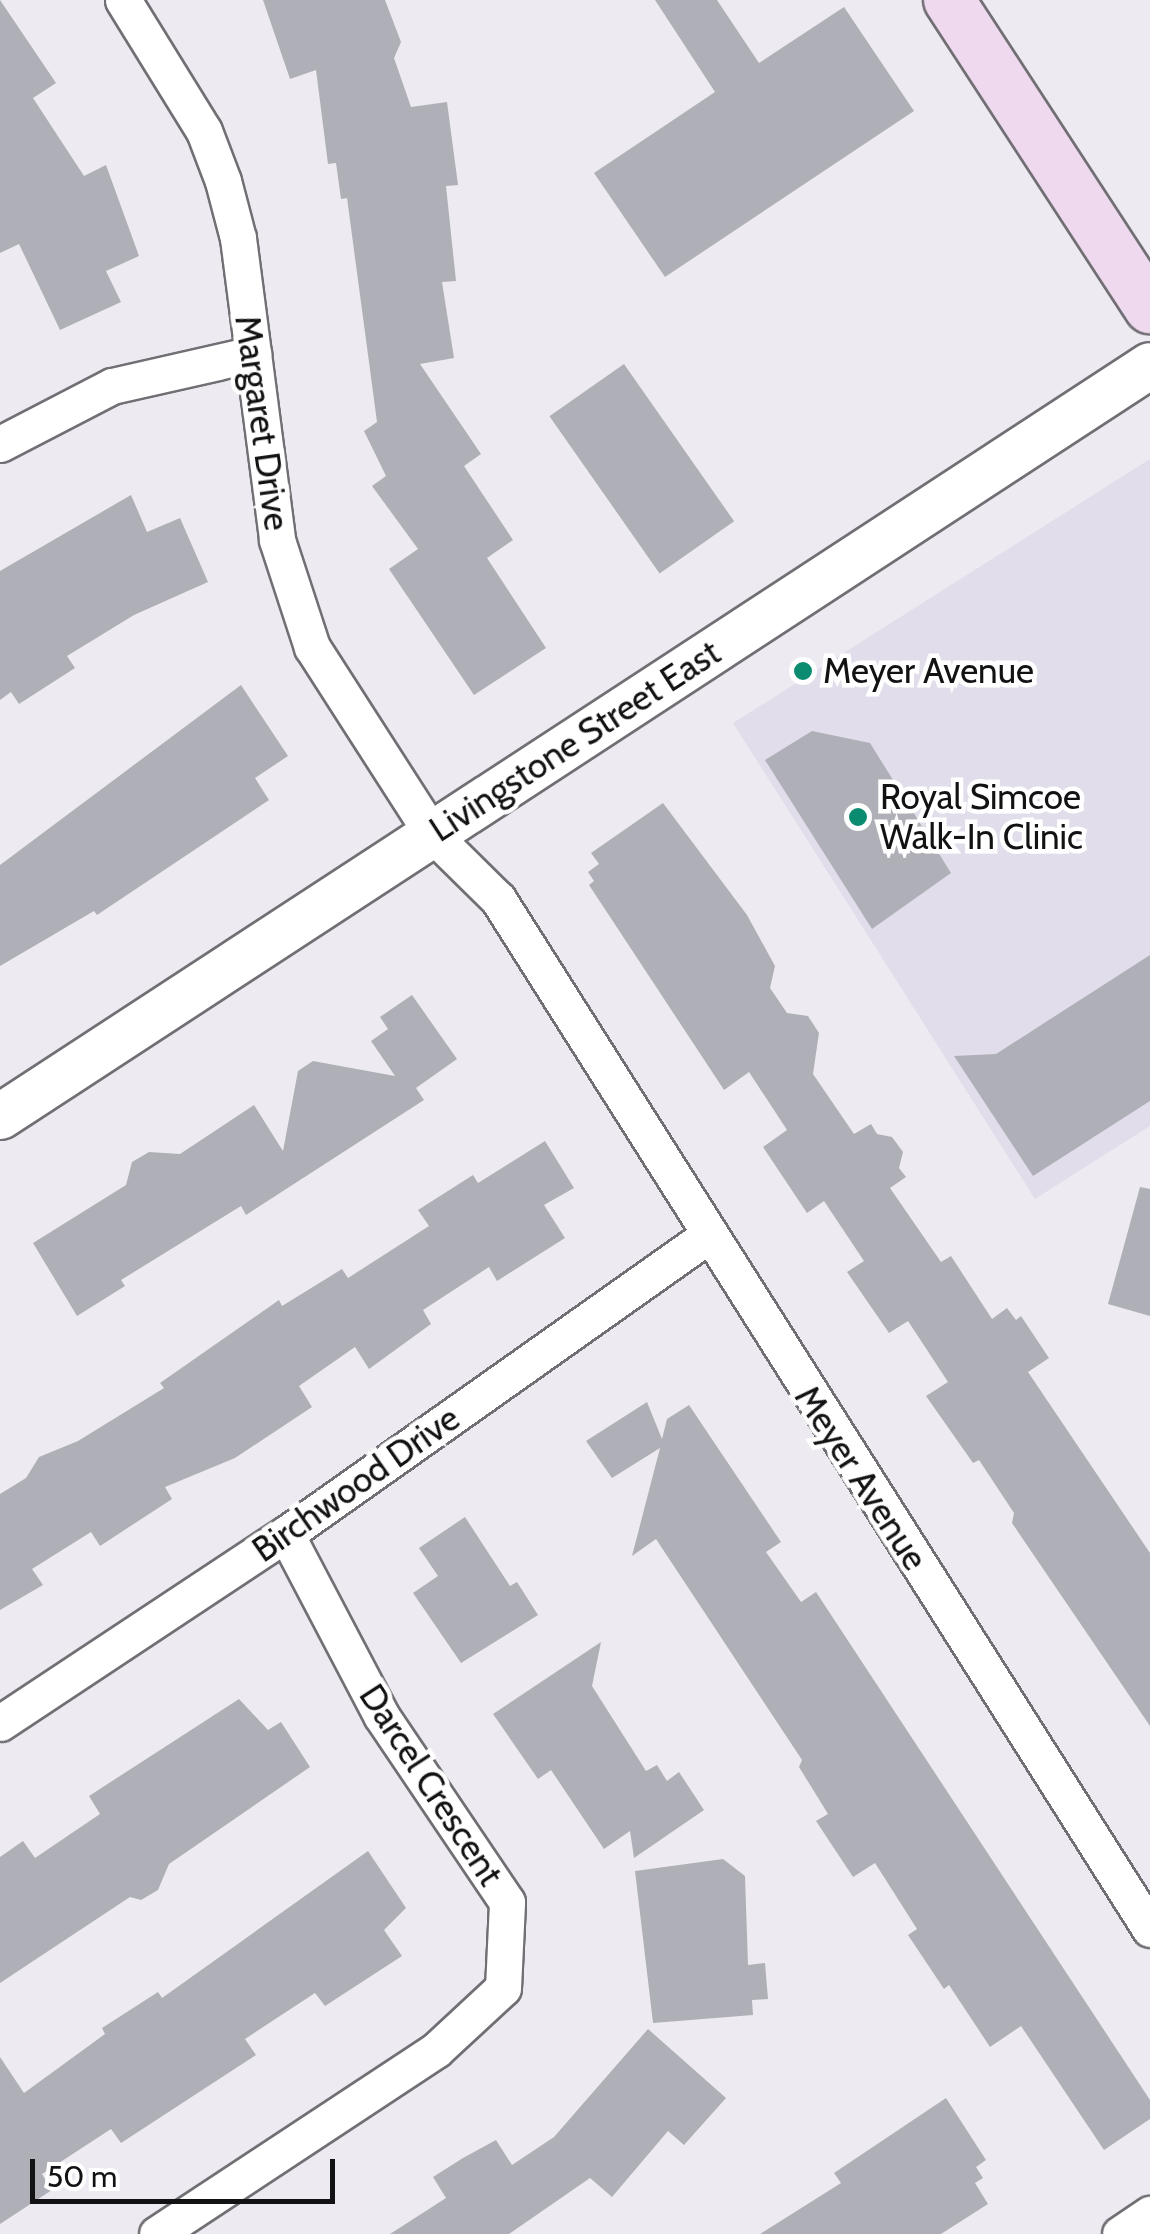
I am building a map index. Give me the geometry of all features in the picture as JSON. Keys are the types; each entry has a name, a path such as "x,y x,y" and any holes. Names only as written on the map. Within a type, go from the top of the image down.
{"main road":[{"path":"949,0 1150,308"}],"street":[{"name":"Margaret Drive","path":"123,0 204,131 222,181 238,238 278,540 299,618 338,692 432,834"},
{"path":"0,444 112,386 253,354"},
{"name":"Livingstone Street East","path":"0,1116 1150,365"},
{"name":"Meyer Avenue","path":"432,834 498,899 706,1237 1150,1930"},
{"name":"Birchwood Drive","path":"0,1724 286,1534 706,1237"},
{"name":"Darcel Crescent","path":"157,2234 436,2050 502,1988 507,1902 381,1716 286,1534"},
{"path":"1120,2234 1150,2214"}],"shaded area":[{"path":"1150,459 1150,1126 1035,1199 733,723"}],"building":[{"path":"0,0 56,83 33,98 84,176 106,165 139,256 106,271 121,302 60,330 19,244 0,253"},
{"path":"263,0 385,0 401,42 394,58 411,107 447,102 458,185 446,186 456,281 442,282 454,358 420,364 481,454 464,466 513,540 487,558 546,648 474,695 389,569 418,549 372,486 386,476 364,431 377,422 347,198 341,199 336,163 328,164 316,70 290,79"},
{"path":"655,0 717,0 759,63 844,7 914,111 665,277 594,173 715,92"},
{"path":"624,364 734,521 660,573 549,416"},
{"path":"131,495 147,532 180,518 208,582 134,615 67,656 75,668 19,704 11,692 0,700 0,571"},
{"path":"241,685 288,756 255,778 269,800 97,915 94,911 0,966 0,865"},
{"name":"Royal Simcoe Walk-In Clinic","path":"812,731 870,743 951,873 872,929 765,760"},
{"path":"663,803 747,915 775,966 770,988 787,1013 808,1016 819,1033 813,1074 854,1134 871,1124 877,1134 892,1137 903,1152 899,1168 906,1177 890,1188 941,1262 951,1256 992,1319 1007,1308 1016,1320 1021,1316 1049,1358 1028,1372 1150,1553 1150,1726 1012,1523 1014,1513 979,1460 973,1463 926,1396 948,1382 908,1321 889,1333 847,1272 864,1261 824,1201 807,1213 763,1147 787,1130 749,1072 724,1090 589,885 594,881 588,872 599,864 591,853"},
{"path":"1150,955 1150,1101 1033,1176 954,1056 996,1054"},
{"path":"412,995 457,1059 416,1088 424,1100 246,1215 241,1206 121,1280 125,1286 77,1316 33,1243 126,1185 132,1162 149,1152 180,1154 254,1105 283,1151 298,1071 313,1061 395,1076 371,1041 388,1029 380,1017"},
{"path":"545,1141 574,1188 544,1205 565,1238 497,1281 489,1267 423,1310 431,1324 369,1369 355,1347 299,1386 312,1407 235,1458 165,1487 172,1499 100,1546 91,1532 32,1569 43,1585 0,1610 0,1494 26,1478 39,1457 78,1441 164,1388 160,1383 279,1300 282,1306 342,1269 348,1278 429,1226 418,1210 473,1175 478,1183"},
{"path":"1140,1187 1150,1189 1150,1316 1108,1304"},
{"path":"647,1402 662,1439 667,1419 689,1405 781,1542 766,1552 801,1602 816,1592 1150,2100 1150,2119 1104,2150 1021,2026 990,2047 949,1985 944,1989 908,1935 917,1929 875,1863 853,1877 816,1821 828,1814 799,1767 802,1760 656,1539 632,1556 660,1448 612,1478 586,1441"},
{"path":"465,1517 510,1586 517,1582 538,1615 461,1663 413,1593 438,1576 419,1548"},
{"path":"601,1642 592,1686 646,1771 657,1765 667,1781 679,1772 704,1810 634,1858 630,1831 604,1849 551,1770 538,1779 493,1714"},
{"path":"239,1699 268,1730 281,1722 310,1767 169,1864 158,1890 141,1900 130,1897 0,1983 0,1857 23,1841 35,1858 100,1814 89,1796"},
{"path":"368,1851 406,1908 384,1930 402,1956 325,2006 315,1993 245,2039 256,2055 121,2143 111,2129 42,2174 52,2190 0,2224 0,2057 24,2093 105,2034 102,2028 158,1992 162,1998"},
{"path":"723,1859 745,1876 748,1965 765,1963 768,1999 752,2000 753,2015 653,2023 635,1871"},
{"path":"648,2029 726,2098 684,2145 668,2131 612,2197 590,2178 509,2234 390,2234 446,2198 433,2177 463,2158 496,2140 512,2165 554,2137"},
{"path":"946,2098 986,2160 976,2167 983,2178 975,2183 988,2204 941,2234 760,2234 841,2183 834,2173"}],"place":[{"name":"Meyer Avenue","path":"803,671"},
{"name":"Royal Simcoe Walk-In Clinic","path":"858,817"}]}
